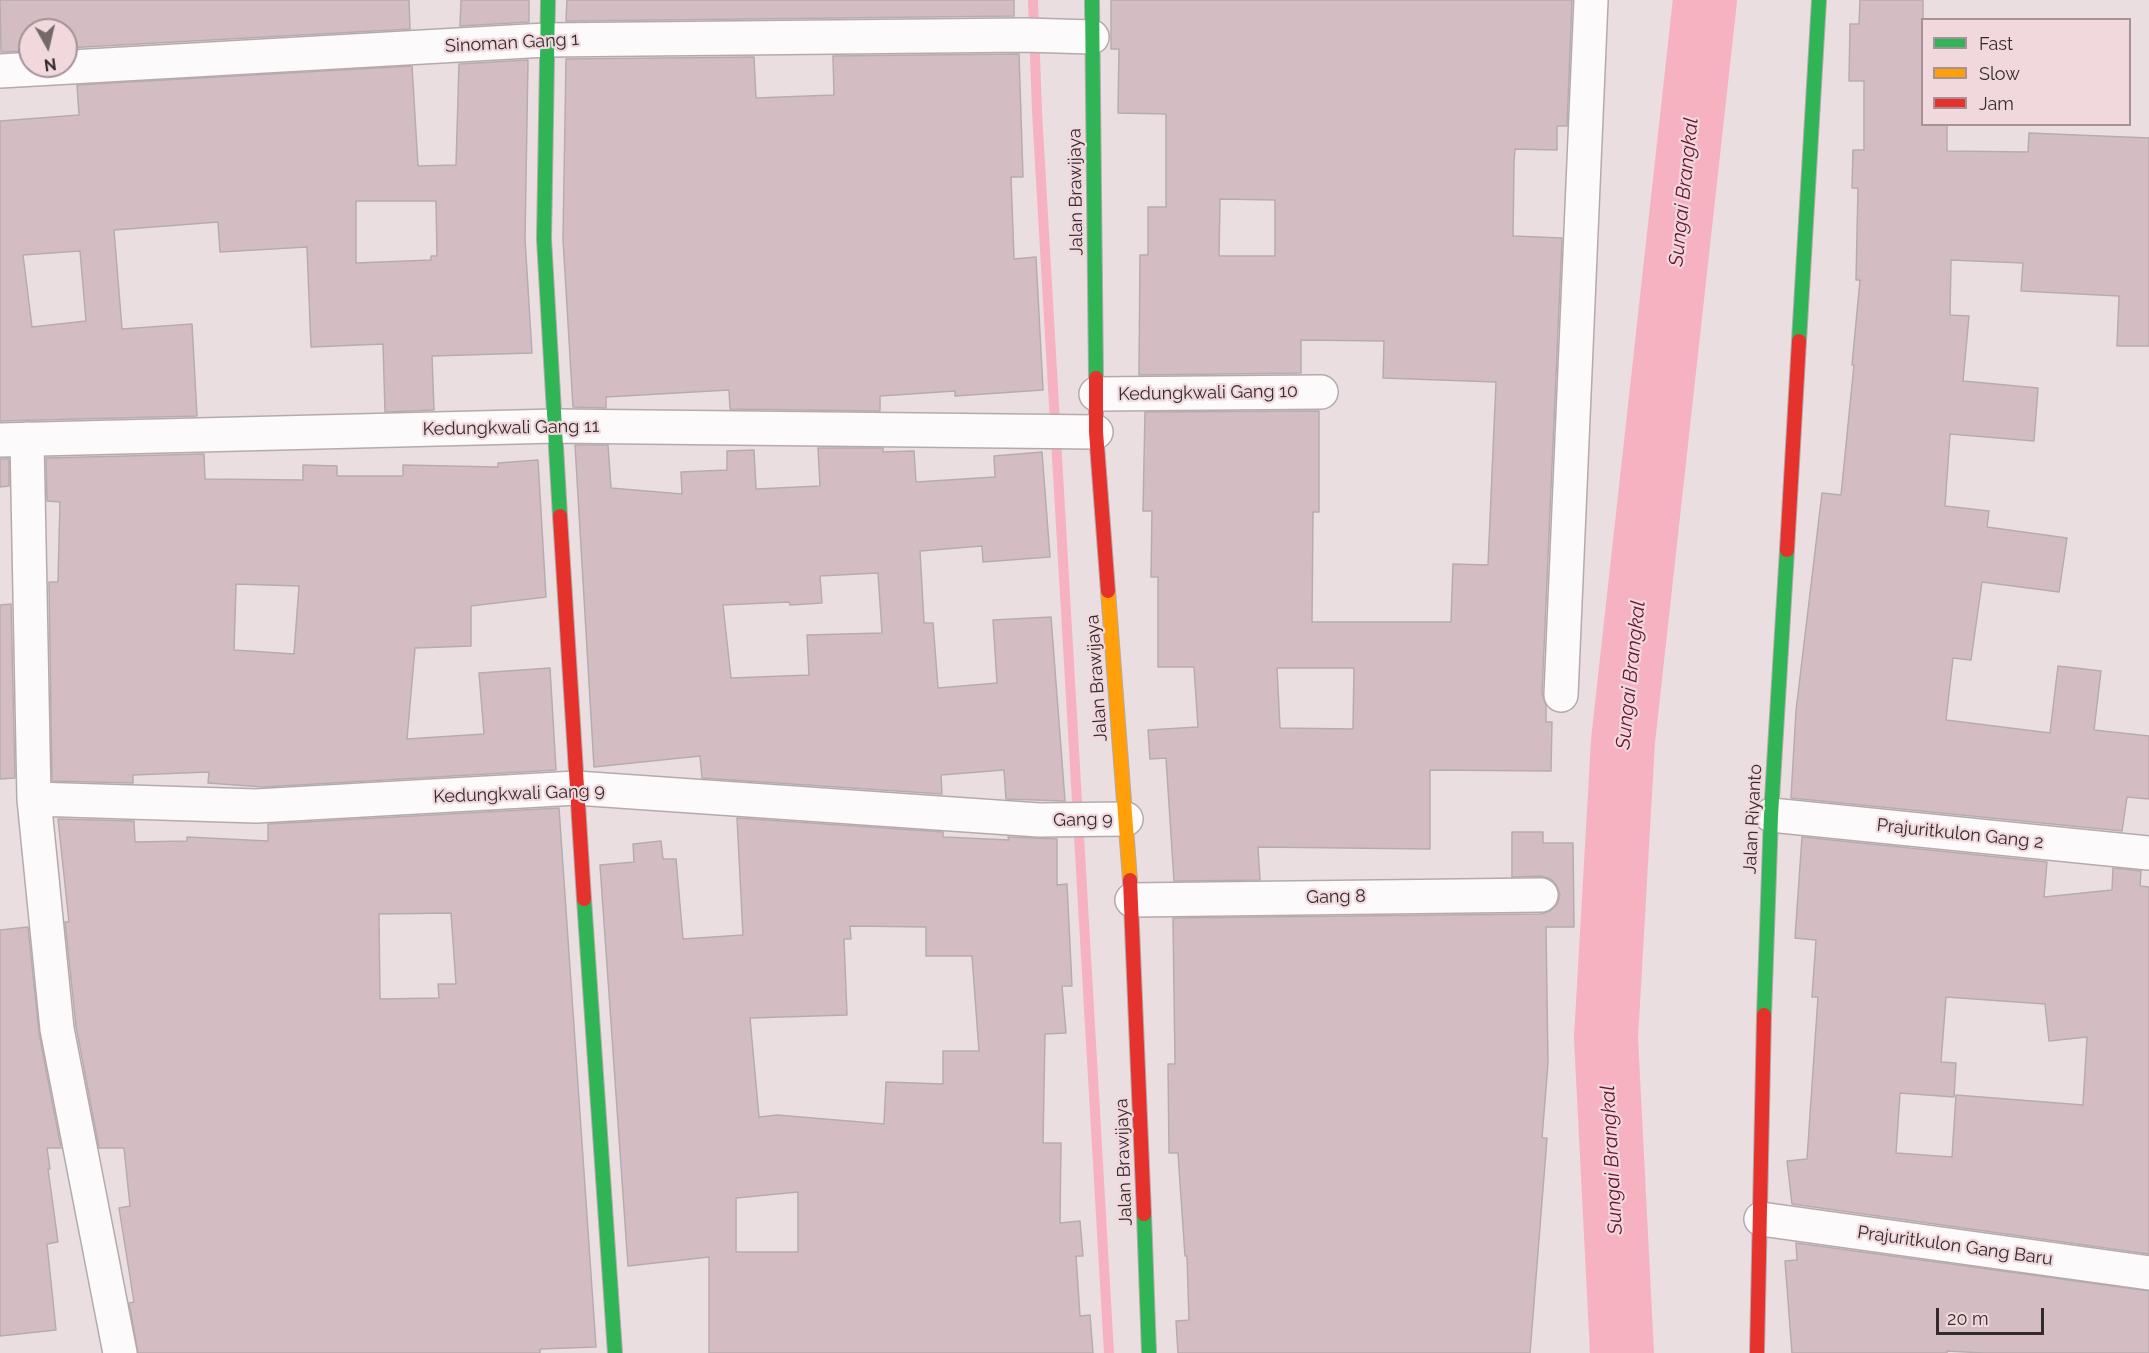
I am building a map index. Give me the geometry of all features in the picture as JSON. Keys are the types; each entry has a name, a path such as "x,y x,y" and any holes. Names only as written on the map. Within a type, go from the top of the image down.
{"street":[{"path":"548,0 544,239 576,789 615,1353"},
{"name":"Jalan Brawijaya","path":"1092,0 1096,394 1083,432 1111,819 1132,900 1149,1353"},
{"path":"1561,694 1591,0"},
{"name":"Jalan Riyanto","path":"1757,1353 1764,998 1771,815 1819,0"},
{"name":"Sinoman Gang 1","path":"0,71 546,40 1092,37"},
{"name":"Kedungkwali Gang 10","path":"1096,394 1321,392"},
{"name":"Kedungkwali Gang 11","path":"13,440 556,426 1083,432"},
{"path":"13,440 34,799 57,1029 120,1353"},
{"name":"Kedungkwali Gang 9","path":"34,799 256,806 576,789 1039,820"},
{"name":"Prajuritkulon Gang 2","path":"1771,815 2149,853"},
{"name":"Gang 9","path":"1039,820 1111,819"},
{"name":"Gang 8","path":"1132,900 1541,895"},
{"name":"Prajuritkulon Gang Baru","path":"1761,1219 2149,1273"}],"building":[{"path":"0,0 409,0 410,29 78,47 78,18 18,18 18,51 1,52"},
{"path":"461,0 529,0 529,22 460,26"},
{"path":"567,0 1014,0 1014,16 566,21"},
{"path":"1111,0 1572,0 1567,126 1557,126 1557,150 1515,149 1514,162 1513,236 1562,238 1542,694 1546,705 1546,722 1552,722 1551,771 1430,770 1430,849 1258,847 1260,880 1174,881 1166,758 1150,759 1148,730 1198,727 1194,667 1158,667 1158,577 1151,577 1152,511 1143,511 1145,412 1319,411 1319,512 1313,512 1312,622 1451,622 1453,564 1488,565 1496,382 1383,378 1384,341 1301,340 1301,373 1139,375 1140,255 1148,255 1148,207 1166,207 1166,114 1118,113 1119,49 1111,49","holes":["1220,199 1275,200 1275,256 1219,256","1277,668 1354,668 1353,729 1280,728"]},
{"path":"1860,0 1923,0 1921,126 1947,126 1947,151 2028,152 2029,133 2149,138 2149,346 2117,346 2119,296 2021,291 2023,263 1951,260 1950,315 1969,316 1963,381 2038,388 2034,441 1950,434 1945,506 1989,511 1987,527 2067,538 2059,592 1982,582 1971,660 1953,658 1946,720 2050,733 2058,666 2101,671 2094,730 2149,736 2149,799 2127,797 2122,831 1791,798 1796,711 1822,493 1841,495 1854,365 1852,365 1860,280 1856,280 1858,188 1852,188 1853,150 1864,150 1864,81 1849,81 1850,24 1859,24"},
{"path":"1019,54 1023,177 1011,177 1014,259 1036,257 1043,390 955,396 955,391 880,396 880,411 730,409 729,390 606,397 606,408 573,407 563,239 566,59 754,57 756,98 834,95 833,56"},
{"path":"528,60 525,239 532,353 432,356 434,410 385,412 383,344 311,347 307,247 220,252 218,222 114,230 122,329 192,324 197,416 0,421 0,121 79,115 77,85 412,66 418,166 456,165 459,64","holes":["356,201 436,201 437,256 431,256 431,260 356,263","80,251 86,321 32,327 23,255"]},
{"path":"575,445 608,445 611,488 682,494 681,472 727,470 727,451 754,450 756,489 820,486 818,448 883,448 883,452 914,451 916,482 995,477 994,456 1042,452 1050,557 983,562 982,546 920,551 924,623 933,623 938,688 997,683 993,620 1051,617 1065,801 1006,799 1004,770 941,775 942,794 702,778 700,756 594,767","holes":["878,573 882,633 807,635 809,675 731,678 723,605 822,603 820,576"]},
{"path":"204,454 205,479 303,480 303,465 337,466 337,476 403,476 403,465 498,467 498,463 538,460 546,597 471,606 471,646 415,648 407,739 484,734 479,673 550,668 556,770 263,787 208,783 209,772 133,775 133,783 52,781 49,582 58,582 60,502 47,501 46,458","holes":["236,584 299,586 294,654 234,650"]},
{"path":"0,459 9,459 9,486 0,487"},
{"path":"11,604 15,778 0,779 0,605"},
{"path":"559,808 596,1347 540,1349 540,1353 138,1353 129,1303 134,1302 119,1208 130,1206 124,1148 99,1148 76,1026 65,922 69,922 58,819 134,821 135,842 187,841 187,837 268,841 268,824","holes":["451,913 456,984 438,984 439,998 380,999 379,914"]},
{"path":"737,818 943,832 943,837 1009,840 1008,837 1057,839 1057,885 1067,884 1072,986 1062,986 1066,1033 1045,1034 1043,1143 1061,1143 1060,1223 1080,1221 1083,1256 1076,1256 1080,1316 1090,1315 1093,1353 709,1353 709,1257 628,1266 600,865 634,862 633,844 661,841 663,859 676,859 683,939 743,935","holes":["850,926 926,927 926,956 972,956 979,1051 943,1051 943,1084 886,1082 884,1124 777,1115 759,1117 750,1018 847,1015 844,939 851,939","798,1192 798,1252 736,1252 736,1198"]},
{"path":"1512,832 1543,832 1543,843 1573,843 1574,927 1546,927 1548,1063 1542,1138 1547,1138 1530,1353 1178,1353 1176,1321 1189,1320 1187,1256 1185,1256 1178,1153 1169,1153 1168,1064 1175,1064 1173,918 1541,914 1550,911 1557,905 1560,895 1551,879 1541,876 1512,877"},
{"path":"1802,837 2047,862 2044,897 2112,890 2113,868 2141,871 2140,886 2149,887 2149,1254 1792,1204 1787,1161 1807,1159 1818,997 1812,997 1816,940 1795,938","holes":["1946,997 2045,1004 2049,1041 2087,1037 2083,1105 1956,1095 1952,1157 1896,1153 1900,1093 1954,1097 1956,1063 1941,1062"]},
{"path":"28,927 39,1033 61,1148 47,1148 58,1242 47,1244 56,1330 0,1336 0,930"},
{"path":"1796,1243 2149,1291 2149,1353 1947,1351 1947,1353 1792,1353 1785,1261 1797,1260"}],"waterway":[{"path":"1033,0 1037,112 1109,1353"},
{"name":"Sungai Brangkal","path":"1622,1353 1606,1038 1623,741 1705,0"}],"traffic: fast":[{"path":"548,0 544,239 560,516"},
{"path":"1092,0 1096,378"},
{"path":"1799,341 1819,0"},
{"path":"1764,1015 1771,815 1787,550"},
{"path":"584,899 615,1353"},
{"path":"1144,1214 1149,1353"}],"traffic: slow":[{"path":"1108,591 1130,880"}],"traffic: jam":[{"path":"1787,550 1799,341"},
{"path":"1096,378 1096,432 1108,591"},
{"path":"560,516 584,899"},
{"path":"1130,880 1144,1214"},
{"path":"1757,1353 1764,1015"}]}
